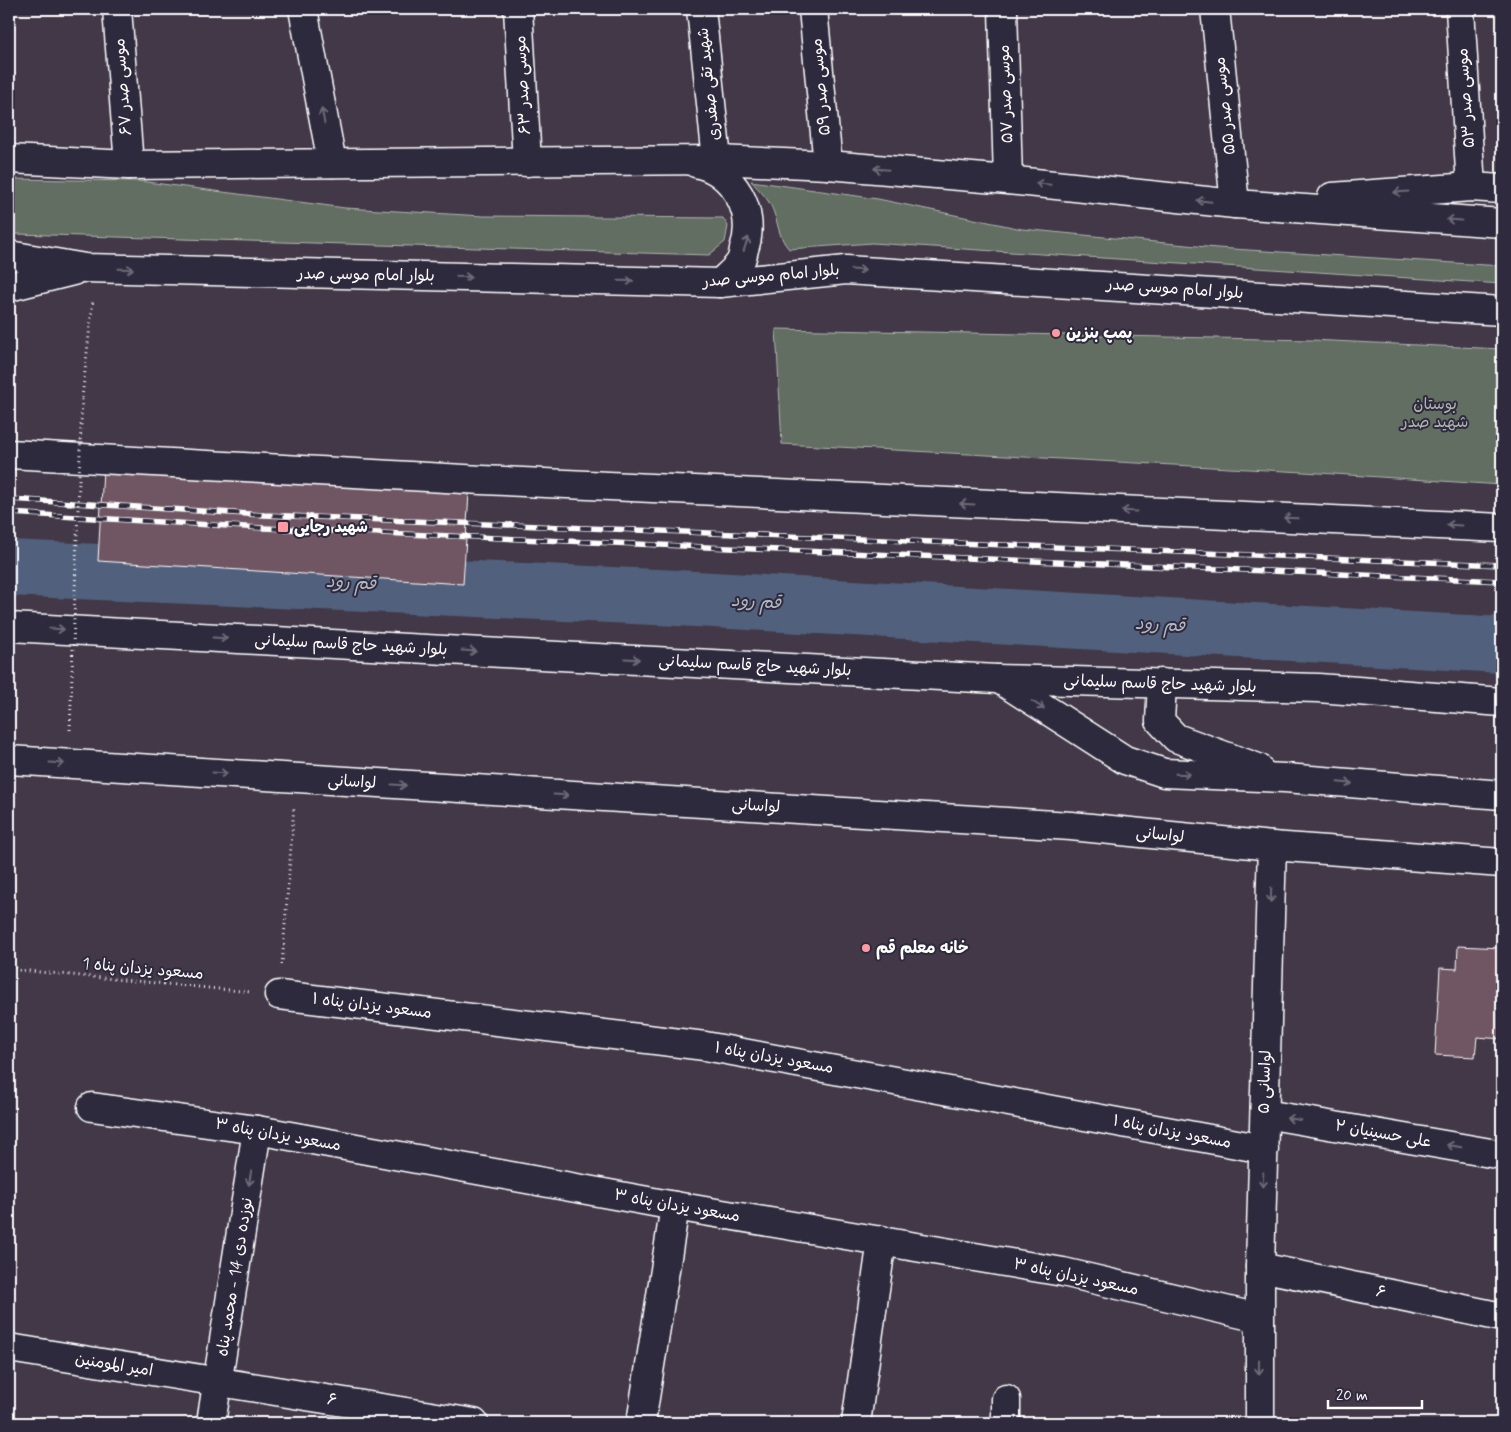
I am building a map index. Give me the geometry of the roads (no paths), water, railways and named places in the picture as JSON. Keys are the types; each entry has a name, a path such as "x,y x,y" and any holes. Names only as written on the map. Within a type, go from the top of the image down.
{"main road":[{"name":"موسی صدر ۶۷","path":"117,9 129,165"},
{"path":"303,9 332,164"},
{"name":"موسی صدر ۶۳","path":"518,9 527,162"},
{"name":"شهید تقی صفدری","path":"700,9 717,160"},
{"name":"موسی صدر ۵۹","path":"813,9 828,165"},
{"name":"موسی صدر ۵۷","path":"1003,9 1008,180"},
{"name":"موسی صدر ۵۵","path":"1215,9 1235,204"},
{"name":"موسی صدر ۵۳","path":"1460,9 1472,187"},
{"path":"9,159 129,165 717,160 828,165 1008,180 1235,204 1502,224"},
{"path":"680,160 708,166 724,177 732,183 746,207 749,236 740,263 720,283"},
{"path":"1235,204 1472,187 1502,188"},
{"name":"بلوار امام موسی صدر","path":"9,255 91,268 720,283 846,270 1502,311"},
{"path":"9,286 91,268"},
{"path":"9,454 522,482 1502,528"},
{"name":"بلوار شهید حاج قاسم سلیمانی","path":"9,627 997,679 1318,688 1502,702"},
{"path":"997,679 1125,760 1164,773 1285,778 1502,796"},
{"path":"1162,683 1160,721 1176,738 1285,778"},
{"name":"لواسانی","path":"9,760 1071,826 1272,846 1502,863"},
{"name":"لواسانی ۵","path":"1260,1423 1260,1267 1272,846"},
{"name":"۱ مسعود یزدان پناه","path":"279,995 706,1046 1264,1149"},
{"name":"۳ مسعود یزدان پناه","path":"92,1107 257,1130 675,1206 1063,1272 1259,1318"},
{"name":"۲ علی حسینیان","path":"1264,1114 1502,1154"},
{"name":"نوزده دی 14 - محمد پناه","path":"211,1423 257,1130"},
{"path":"641,1423 675,1206"},
{"path":"856,1423 882,1240"},
{"name":"۶","path":"1260,1267 1502,1317"},
{"name":"امیر المومنین","path":"9,1348 219,1381"},
{"name":"۶","path":"219,1381 474,1423"}],"waterway":[{"name":"قم رود","path":"9,568 678,598 1502,645"}],"railway":[{"path":"9,499 264,515 1502,565"},
{"path":"9,513 263,528 1502,581"}],"place":[{"name":"پمپ بنزین","path":"1056,333"},
{"name":"شهید رجایی","path":"283,527"},
{"name":"خانه معلم قم","path":"866,948"}],"park label":[{"name":"بوستان شهید صدر","path":"1435,413"}]}
